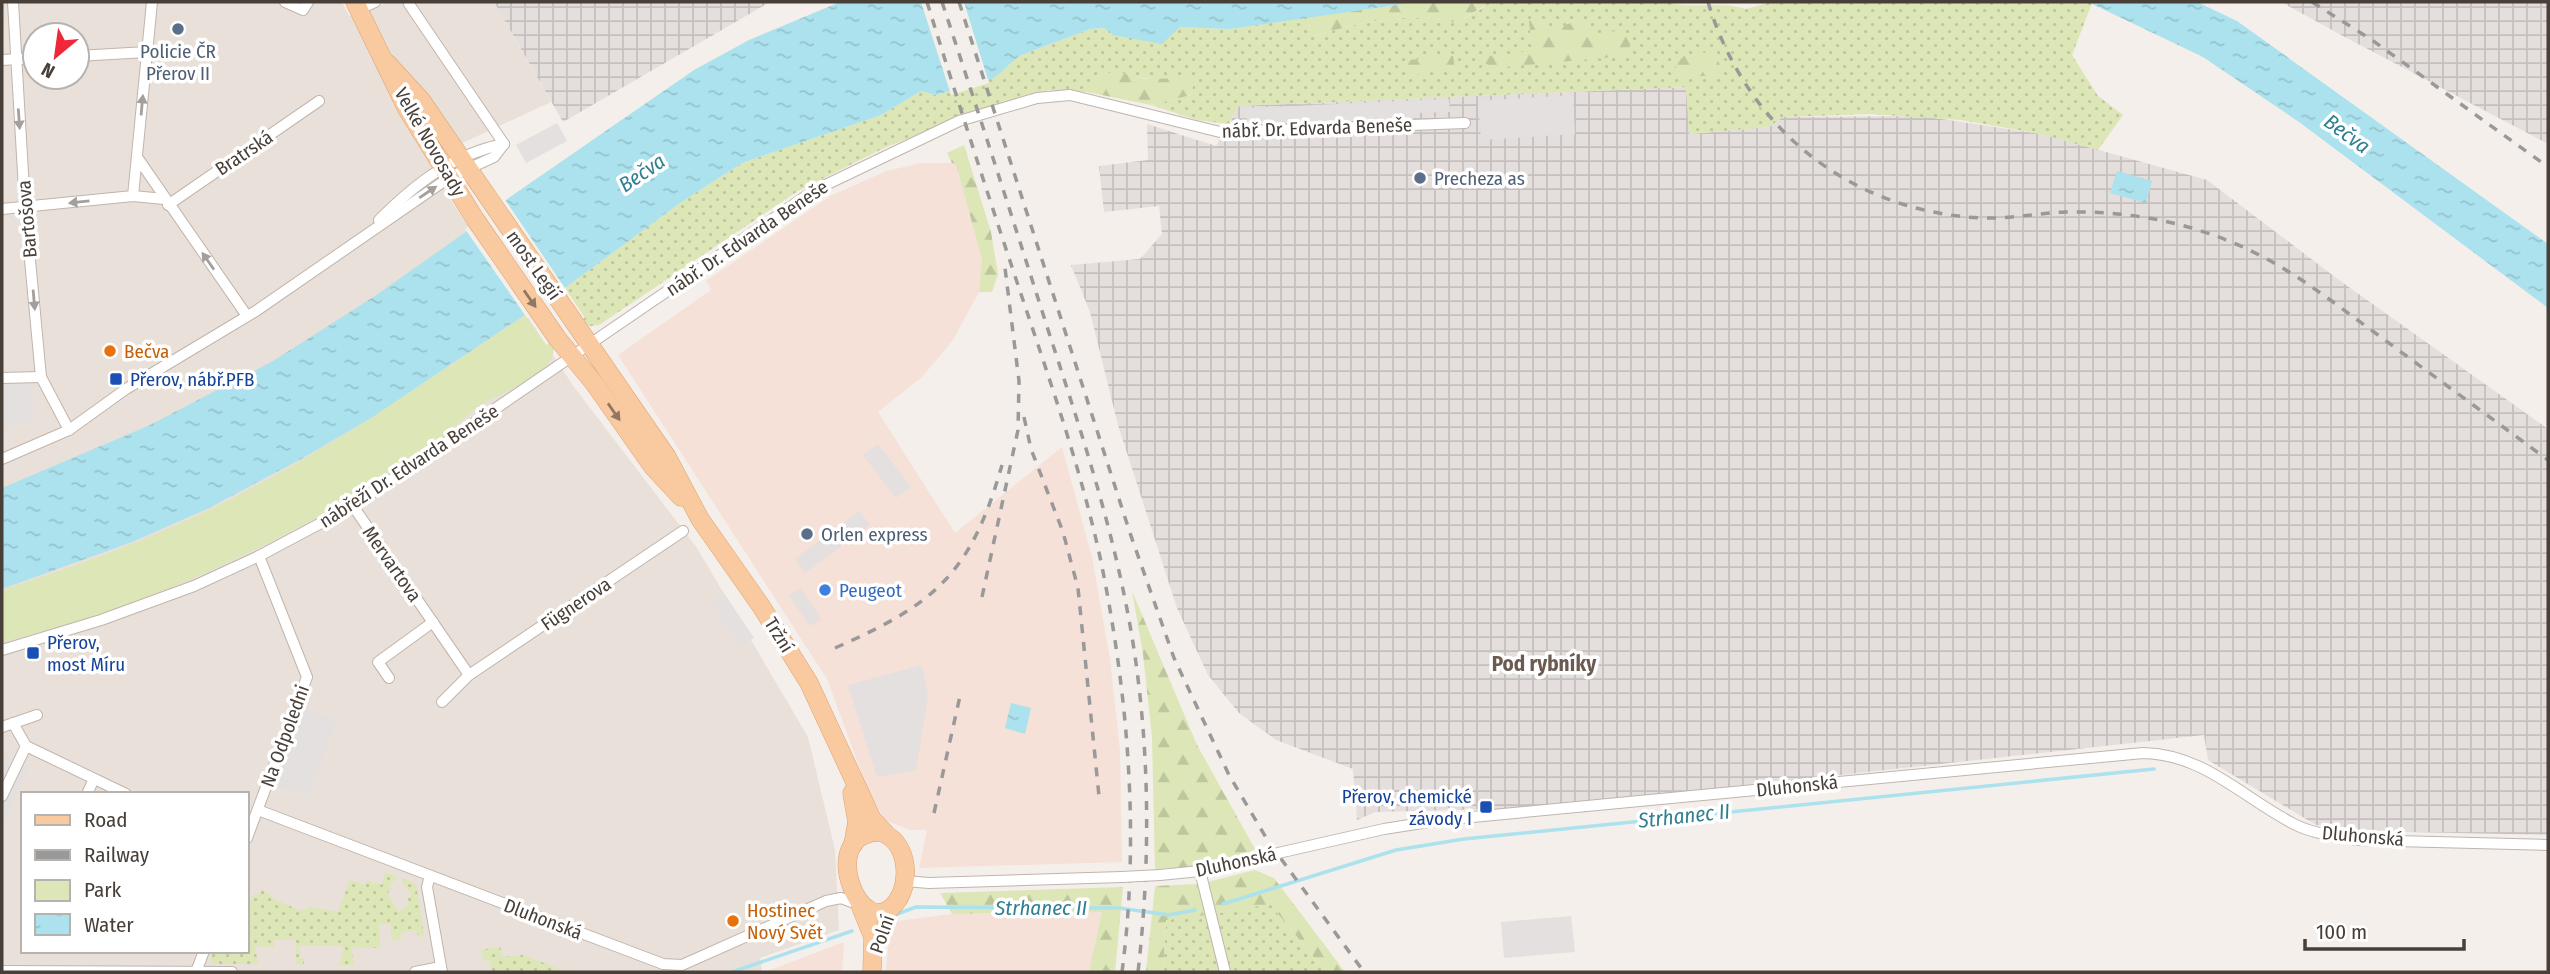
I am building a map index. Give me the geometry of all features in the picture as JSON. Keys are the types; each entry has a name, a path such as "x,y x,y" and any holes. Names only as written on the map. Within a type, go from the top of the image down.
{"main road":[{"name":"Velké Novosady","path":"362,4 407,109 475,219"},
{"name":"Velké Novosady","path":"387,63 421,100 493,205"},
{"name":"most Legií","path":"493,205 576,325"},
{"name":"most Legií","path":"475,219 556,338"},
{"name":"Tržní","path":"576,325 667,457 700,519 761,606 809,682 872,820 886,834"},
{"name":"Tržní","path":"556,338 573,357 653,467 700,519"},
{"name":"Tržní","path":"844,759 857,822 853,845"},
{"path":"866,833 886,834 896,842 902,855 905,881 901,894 892,907 873,911 860,905 848,877 853,845 866,833"},
{"name":"Polní","path":"860,905 873,937 873,967"},
{"name":"Polní","path":"873,967 883,923 892,907"}],"street":[{"name":"Bartošova","path":"13,2 25,207 41,377 69,430"},
{"path":"133,196 152,2"},
{"path":"285,2 303,10 308,2"},
{"name":"Velké Novosady","path":"408,4 504,144 494,157 464,164"},
{"path":"91,55 147,52"},
{"path":"2,60 21,59"},
{"name":"nábř. Dr. Edvarda Beneše","path":"573,357 815,190 959,121 1027,100 1053,95 1079,96 1220,132 1465,123"},
{"name":"Bratrská","path":"166,202 319,102"},
{"path":"137,157 247,316"},
{"path":"2,459 69,430 126,389 247,316 364,234 407,191 464,164"},
{"path":"2,209 133,196 166,202"},
{"name":"nábřeží Dr. Edvarda Beneše","path":"2,650 148,604 259,556 353,506 573,357"},
{"path":"2,378 41,377"},
{"name":"Mervartova","path":"353,506 469,675"},
{"name":"Fügnerova","path":"469,675 683,531"},
{"name":"Na Odpoledni","path":"248,835 307,677 259,556"},
{"name":"Mervartova","path":"389,678 378,662 433,622"},
{"path":"442,702 469,675"},
{"path":"37,715 7,725 26,746 93,781 121,792"},
{"path":"2,796 26,746"},
{"name":"Dluhonská","path":"905,881 942,883 1160,876 1200,871 1384,829 1441,820 2143,753 2167,755 2203,767 2281,817 2327,835 2357,840 2548,845"},
{"path":"88,792 93,781"},
{"name":"Dluhonská","path":"258,810 663,964 683,969 826,901 848,877"},
{"path":"1200,871 1225,972"},
{"path":"415,972 442,970 427,887 430,876"},
{"path":"826,901 847,899 860,905"},
{"path":"196,972 203,953"},
{"path":"652,972 663,964"},
{"path":"2,971 232,972"}],"shaded area":[{"path":"2,2 342,2 349,16 389,2 494,2 551,102 430,158 446,193 574,387 697,548 808,737 835,850 839,930 760,958 762,972 2,972"},
{"path":"494,2 770,2 563,122"},
{"path":"2281,2 2548,2 2548,144 2343,36"},
{"path":"1686,87 1690,134 1769,127 1783,117 1922,116 2041,134 2207,180 2339,280 2548,429 2548,835 2359,831 2316,825 2208,760 2204,735 1540,808 1375,812 1357,820 1353,769 1276,740 1239,713 1208,675 1177,608 1118,425 1090,312 1071,265 1140,259 1162,234 1159,206 1104,212 1099,166 1148,160 1147,124 1216,146 1239,106"},
{"path":"1573,95 1575,134 1481,140 1478,101"},
{"path":"1449,99 1450,112 1413,113 1414,127 1247,134 1246,108"},
{"path":"557,123 567,141 526,163 516,145"},
{"path":"921,163 956,163 982,259 979,292 953,340 922,377 878,412 955,533 1062,447 1092,557 1110,659 1120,751 1122,862 919,868 927,830 910,830 885,820 868,790 827,679 618,355 711,290 706,281 832,195 887,171"},
{"path":"30,380 35,420 2,428 2,381"},
{"path":"878,444 911,487 896,498 863,455"},
{"path":"859,511 870,525 805,573 795,559"},
{"path":"801,588 821,619 810,626 789,596"},
{"path":"724,593 754,638 740,647 711,601"},
{"path":"922,665 928,696 916,770 877,777 848,685"},
{"path":"305,708 336,720 308,797 276,785"},
{"path":"6,756 29,767 2,824 2,765"},
{"path":"1103,912 1089,972 886,972 889,932 897,921 952,914"},
{"path":"1571,916 1575,952 1504,958 1501,922"},
{"path":"844,942 842,972 765,972"}],"green space":[{"path":"1417,2 1486,2 1457,23 1404,18 1369,22 1317,35 1310,29 1308,17"},
{"path":"1486,2 1667,2 1726,5 1746,9 1772,2 2088,2 2092,3 2072,55 2098,96 2123,115 2098,150 2041,134 1961,120 1870,114 1783,117 1769,127 1689,134 1686,87 1239,106 1228,124 1197,120 1151,105 1191,95 1194,78 1169,80 1112,73 1101,77 1087,92 1049,90 1003,101 884,148 798,191 599,325 590,326 581,321 585,318 565,288 680,203 742,163 881,115 921,91 936,95 994,78 1019,56 1090,29 1104,28 1114,35 1179,27 1230,29 1308,17 1310,29 1317,35 1369,22 1404,18 1457,23 1484,7"},
{"path":"1538,14 1553,29 1580,20 1590,34 1617,31 1633,40 1625,56 1494,68 1483,62 1486,56 1511,55 1532,49 1529,21"},
{"path":"1714,51 1724,75 1681,77 1675,65 1684,56"},
{"path":"1453,56 1455,68 1410,76 1400,68 1408,60"},
{"path":"1115,71 1146,79 1195,78 1191,95 1151,105 1087,92 1099,76"},
{"path":"964,145 991,232 998,274 992,292 979,292 982,259 956,164 952,163 947,153"},
{"path":"525,315 546,345 552,342 553,352 549,362 530,379 478,406 440,441 410,463 291,531 192,579 109,611 2,643 2,590 133,544 251,489 331,443"},
{"path":"1132,591 1197,745 1255,849 1245,854 1207,864 1155,869 1152,737 1143,654"},
{"path":"1255,870 1274,878 1345,972 1326,972 1270,904 1216,914 1208,882"},
{"path":"385,872 398,877 389,885 392,889 387,893 399,912 410,903 407,899 412,895 401,882 404,879 416,884 424,935 418,936 416,930 401,933 401,939 392,940 390,923 379,924 380,948 351,947 354,965 339,965 344,947 340,946 300,946 300,958 304,959 304,964 296,964 296,940 274,940 274,947 255,946 258,964 213,964 210,959 212,953 248,953 248,909 253,895 260,894 262,889 276,900 301,911 311,907 338,912 350,880 365,885 367,880 382,885"},
{"path":"1197,884 1206,915 1166,920 1163,972 1146,972 1155,886"},
{"path":"1123,887 1115,972 1089,972 1102,912 952,914 940,893"},
{"path":"1270,904 1326,972 1163,972 1166,920"},
{"path":"500,947 503,957 523,955 567,972 492,972 490,960 484,961 481,950"}],"water":[{"path":"840,2 1417,2 1230,29 1180,27 1162,44 1113,35 1104,28 1090,29 1019,56 994,78 936,95 921,91 881,115 742,163 680,203 565,288 371,418 303,458 207,509 132,542 2,589 2,488 150,425 273,361 375,296 510,197 694,70 749,40"},
{"path":"2088,2 2197,2 2237,21 2548,244 2548,308 2299,122 2203,57"},
{"path":"2117,171 2152,181 2146,203 2110,193"},
{"path":"1011,703 1031,708 1025,734 1005,728"}],"pier":[{"path":"921,2 964,2 989,83 951,95"},
{"path":"504,198 567,291 527,318 465,229"}],"waterway":[{"name":"Strhanec II","path":"1223,904 1396,850 1464,839 2154,769"},
{"name":"Strhanec II","path":"889,917 916,907 1119,908 1169,915 1195,910"},
{"name":"Strhanec II","path":"732,972 852,931"}],"railway":[{"path":"927,2 1061,414 1100,557 1118,660 1128,764 1130,868 1122,972"},
{"path":"942,2 1088,456 1120,575 1135,656 1146,774 1145,893 1138,972"},
{"path":"959,2 1130,533 1174,658 1229,775 1268,841 1364,972"},
{"path":"1708,2 1725,47 1748,88 1777,124 1810,155 1847,180 1889,199 1934,212 1982,218 2066,212 2109,213 2150,218 2211,234 2271,261 2308,284 2548,460"},
{"path":"2312,2 2372,40 2548,167"},
{"path":"982,597 1018,430 1019,381 1005,268"},
{"path":"1024,417 1031,449 1063,532 1078,588 1099,796"},
{"path":"835,648 899,616 924,600 944,581 962,559 977,533 1002,465"},
{"path":"934,813 960,696"}],"place":[{"name":"Policie ČR Přerov II","path":"178,29"},
{"name":"Precheza as","path":"1420,178"},
{"name":"Bečva","path":"110,351"},
{"name":"Přerov, nábř.PFB","path":"116,379"},
{"name":"Orlen express","path":"807,534"},
{"name":"Peugeot","path":"825,590"},
{"name":"Přerov, most Míru","path":"33,653"},
{"name":"Přerov, chemické závody I","path":"1486,807"},
{"name":"Hostinec Nový Svět","path":"733,921"}],"district":[{"name":"Pod rybníky","path":"1544,664"}]}
